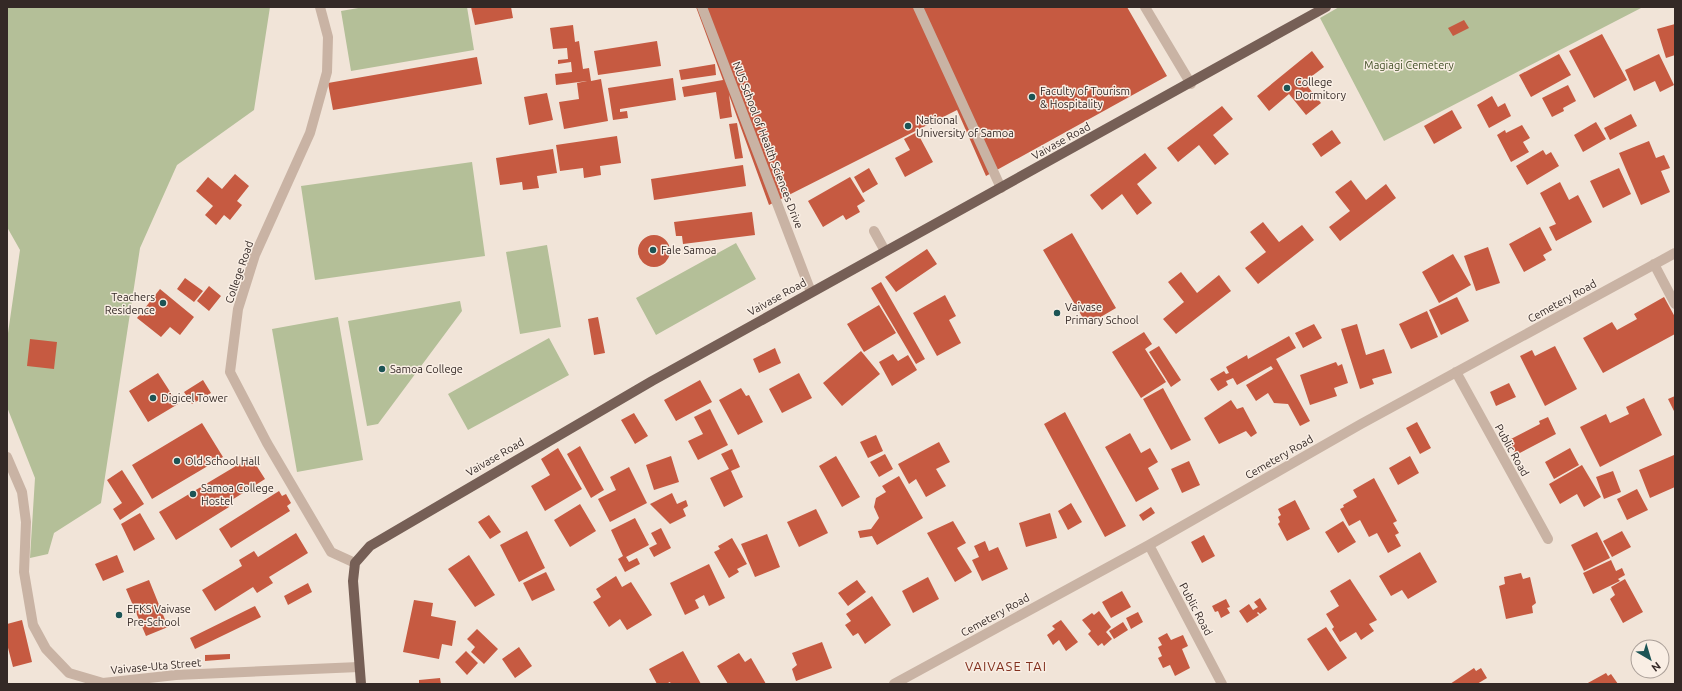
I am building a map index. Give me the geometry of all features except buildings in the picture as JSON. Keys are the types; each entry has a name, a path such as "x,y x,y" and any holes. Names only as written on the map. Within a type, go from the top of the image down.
{"main road":[{"name":"Vaivase Road","path":"355,563 370,546 614,402 811,292 1191,84 1326,7"},
{"path":"355,563 353,580 361,684"}],"street":[{"name":"College Road","path":"320,7 328,37 327,72 310,133 255,255 240,302 230,372 267,443 331,552 355,563"},
{"name":"NUS School of Health Sciences Drive","path":"702,7 811,292"},
{"path":"918,7 1001,188"},
{"path":"1145,7 1191,84"},
{"path":"874,231 885,252"},
{"name":"Cemetery Road","path":"894,684 1149,545 1456,372 1675,253"},
{"path":"1654,264 1675,304"},
{"name":"Public Road","path":"1456,372 1548,539"},
{"name":"Vaivase-Uta Street","path":"7,457 22,492 26,522 24,572 33,625 46,649 69,673 103,683 176,675 359,667"},
{"name":"Public Road","path":"1149,545 1222,684"}],"green space":[{"path":"7,7 270,7 254,110 177,165 140,248 101,503 54,533 48,554 30,558 35,478 7,407 7,340 20,250 7,227"},
{"path":"364,7 467,7 474,50 351,71 341,11"},
{"name":"Magiagi Cemetery","path":"1339,7 1643,7 1384,141 1320,18"},
{"path":"472,162 485,256 315,280 301,186"},
{"path":"736,243 756,279 656,335 636,298"},
{"path":"547,245 561,327 520,334 506,252"},
{"path":"460,301 462,311 378,424 367,426 348,321"},
{"path":"338,317 363,460 297,472 272,329"},
{"path":"549,338 569,375 468,430 448,394"}],"place":[{"name":"College Dormitory","path":"1287,88"},
{"name":"Faculty of Tourism & Hospitality","path":"1032,97"},
{"name":"National University of Samoa","path":"908,126"},
{"name":"Fale Samoa","path":"653,250"},
{"name":"Teachers Residence","path":"163,303"},
{"name":"Vaivase Primary School","path":"1057,313"},
{"name":"Samoa College","path":"382,369"},
{"name":"Digicel Tower","path":"153,398"},
{"name":"Old School Hall","path":"177,461"},
{"name":"Samoa College Hostel","path":"193,494"},
{"name":"EFKS Vaivase Pre-School","path":"119,615"}],"district":[{"name":"VAIVASE TAI","path":"1006,666"}]}
